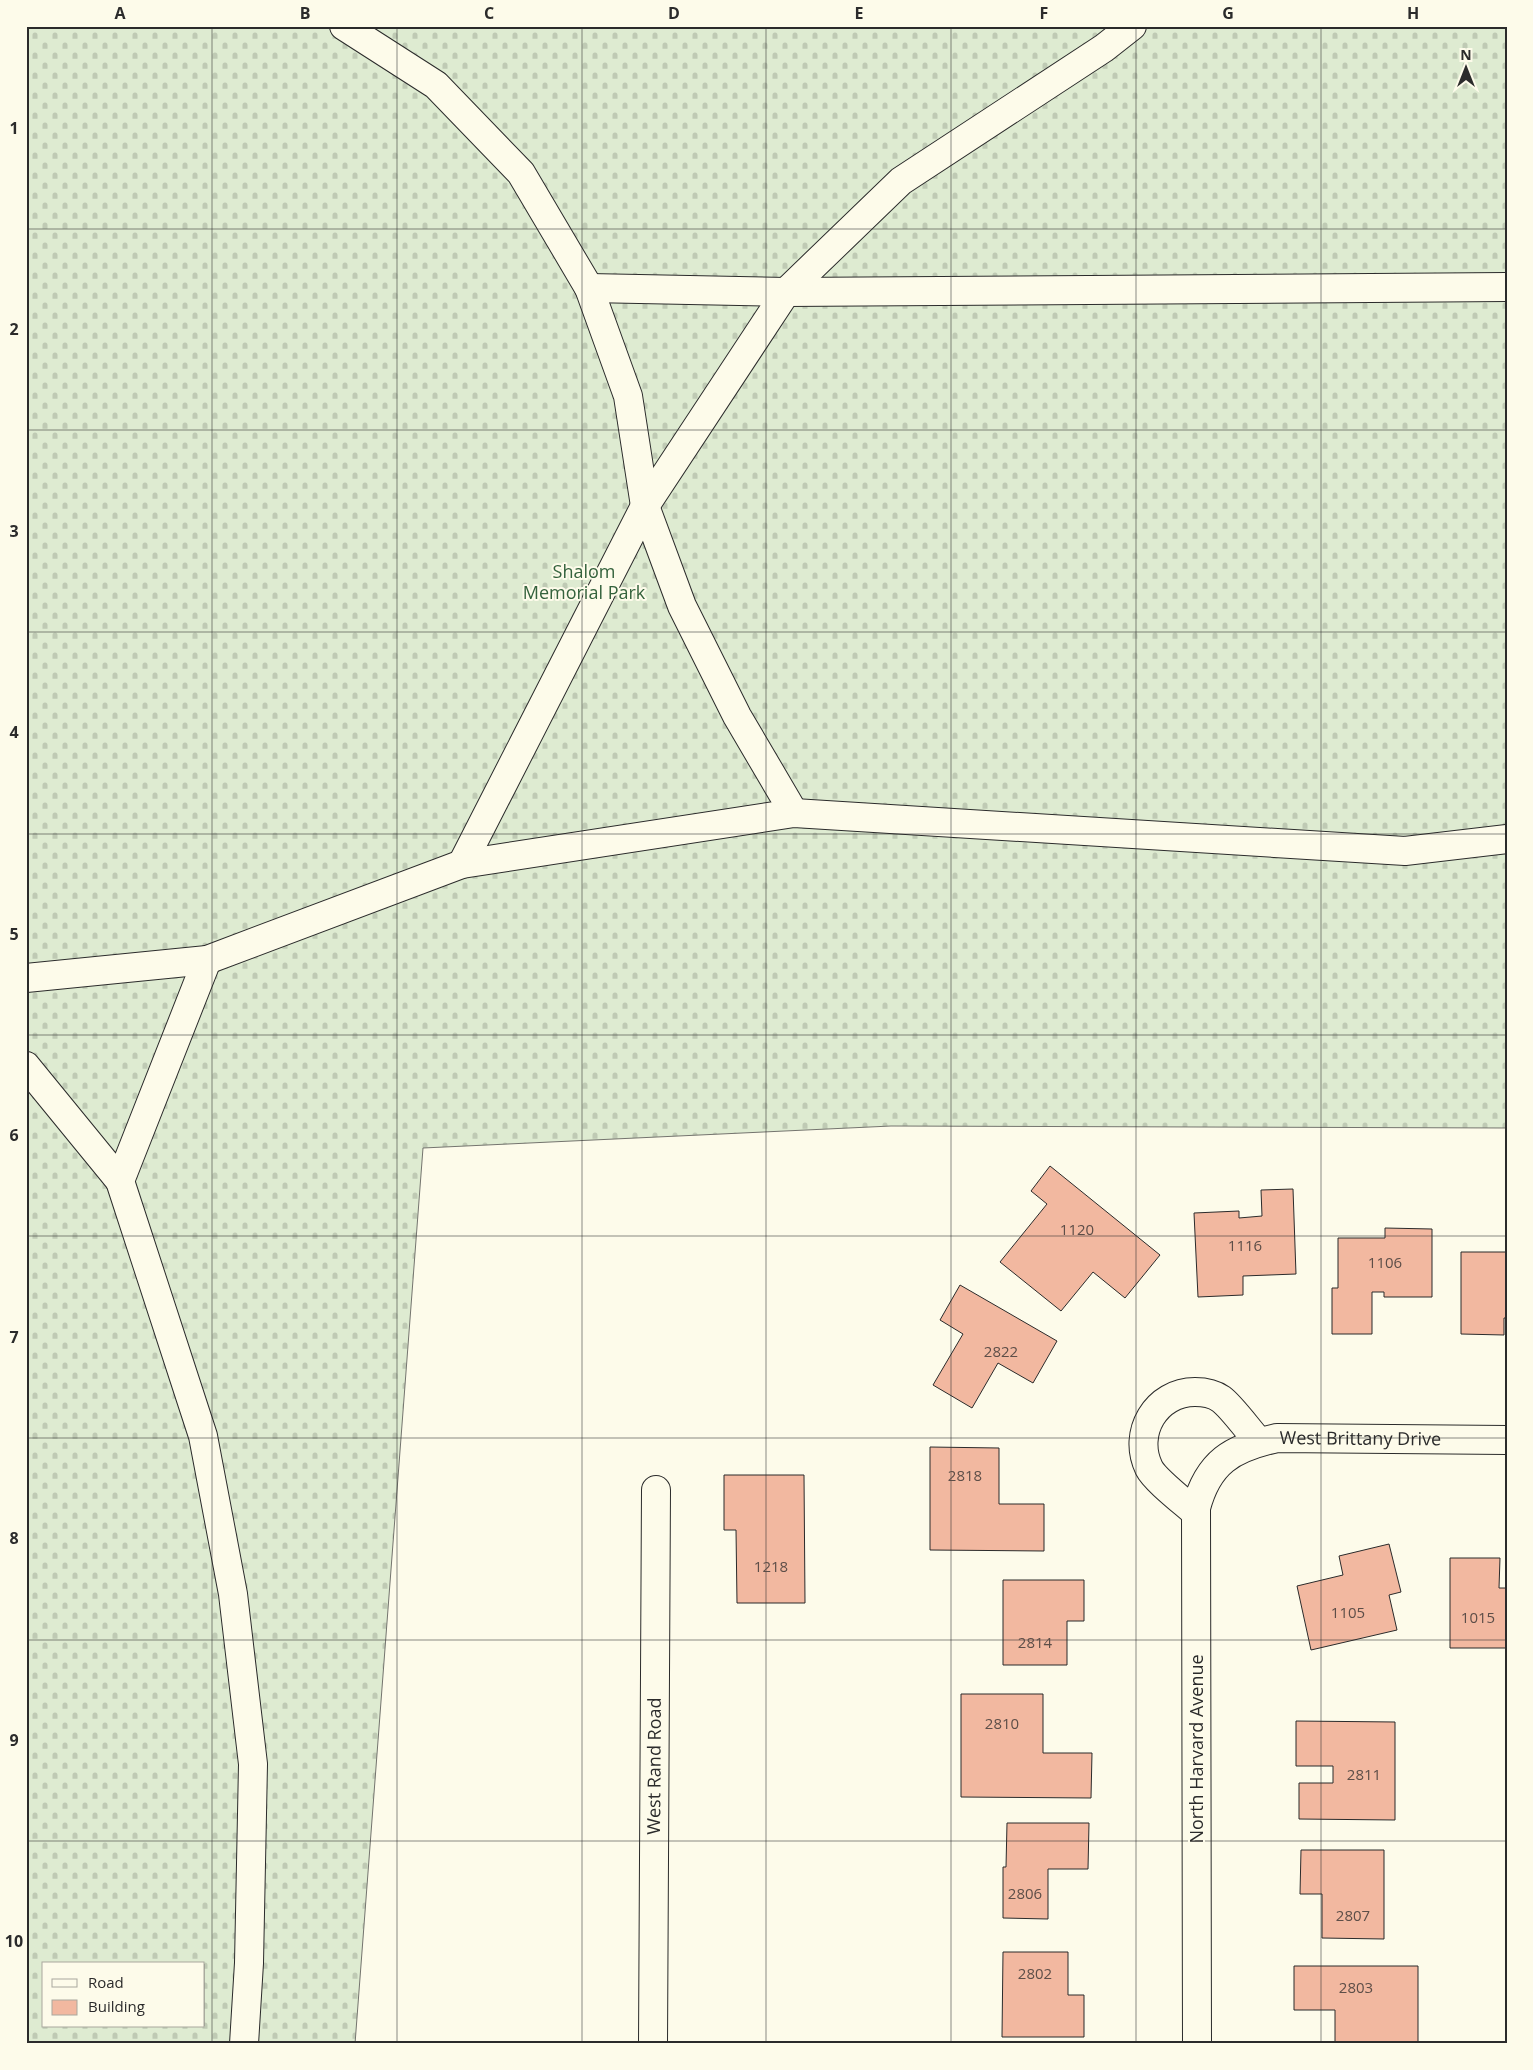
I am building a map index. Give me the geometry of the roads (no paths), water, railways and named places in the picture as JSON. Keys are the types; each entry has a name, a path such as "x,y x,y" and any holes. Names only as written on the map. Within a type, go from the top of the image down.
{"street":[{"path":"344,26 436,85 521,173 589,288 628,396 645,506 682,606 737,716 794,813"},
{"path":"462,864 645,506 786,292 902,181 1104,48 1132,26"},
{"path":"589,288 786,292 1507,287"},
{"path":"26,978 207,960 462,864 794,813 1405,851 1507,839"},
{"path":"120,1181 207,960"},
{"path":"26,1066 120,1181 204,1436 233,1594 253,1764 249,1963 244,2044"},
{"path":"1196,1513 1150,1470 1144,1455 1143,1438 1147,1423 1156,1408 1170,1398 1186,1392 1204,1392 1221,1398 1259,1442"},
{"name":"West Brittany Drive","path":"1221,1463 1234,1452 1259,1442 1277,1438 1507,1440"},
{"name":"North Harvard Avenue","path":"1197,2044 1196,1513 1202,1488 1210,1474 1221,1463"},
{"name":"West Rand Road","path":"653,2044 656,1490"}],"park label":[{"name":"Shalom Memorial Park","path":"584,582"}]}
